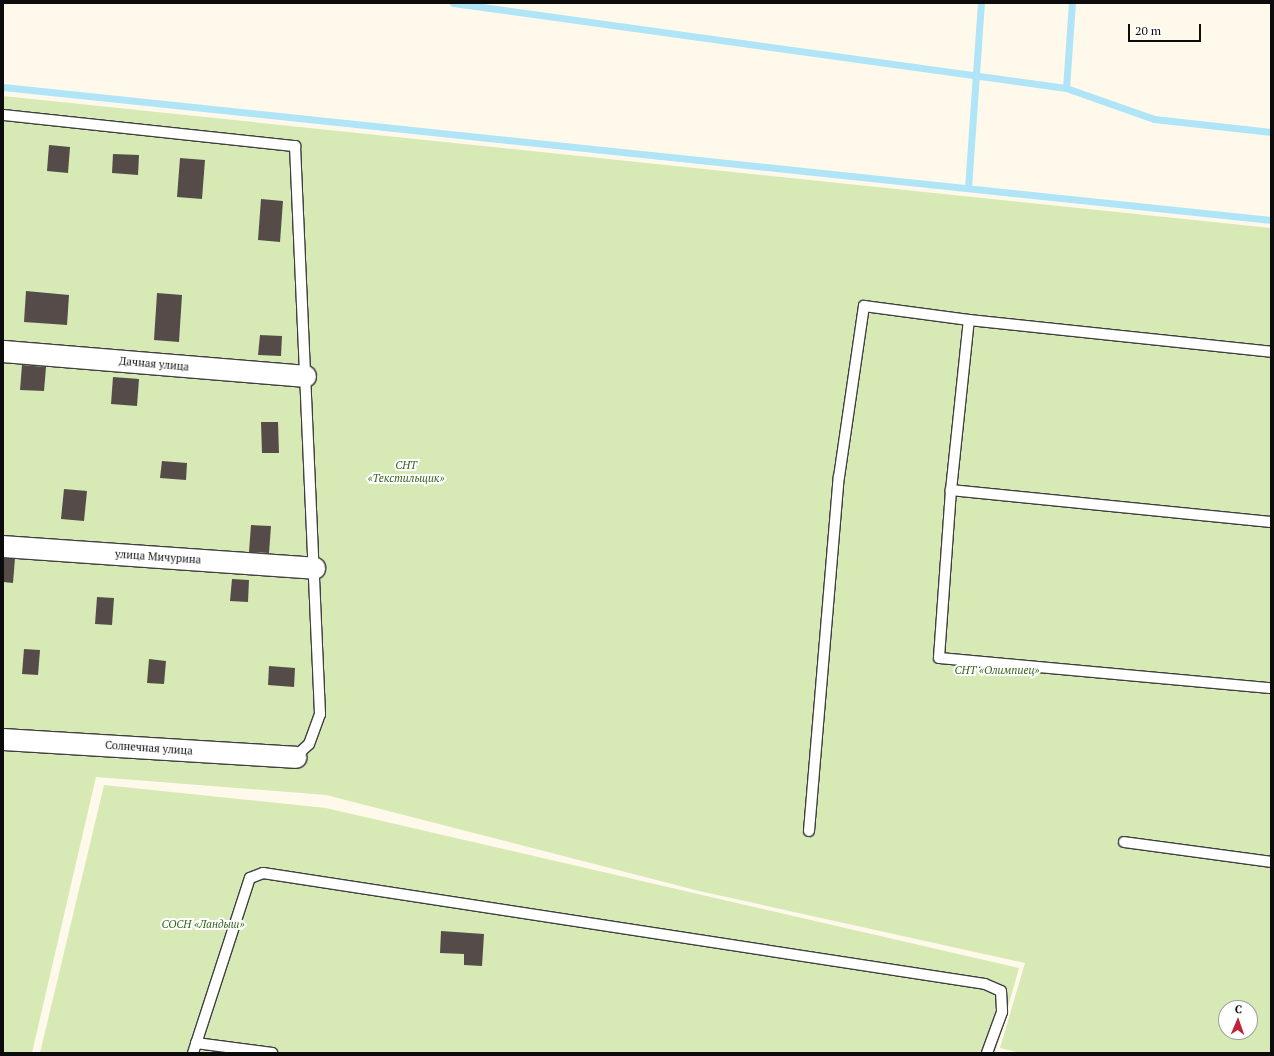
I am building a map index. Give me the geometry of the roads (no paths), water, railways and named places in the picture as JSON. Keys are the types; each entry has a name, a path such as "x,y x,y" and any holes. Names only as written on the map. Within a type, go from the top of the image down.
{"street":[{"name":"Дачная улица","path":"3,351 305,376"},
{"name":"улица Мичурина","path":"3,546 314,568"},
{"name":"Солнечная улица","path":"3,739 295,757"}],"lane":[{"path":"3,115 295,146 320,714 309,744 295,757"},
{"path":"809,831 839,477 864,306 969,320 1271,352"},
{"path":"969,320 951,490 939,658 1271,688"},
{"path":"951,490 1271,522"},
{"path":"1124,842 1271,862"},
{"path":"193,1053 250,878 263,873 985,984 1001,991 1002,1012 987,1053"},
{"path":"196,1043 272,1053"}],"waterway":[{"path":"453,3 1066,88 1154,119 1271,132"},
{"path":"968,188 981,3"},
{"path":"1066,88 1072,3"},
{"path":"3,87 1271,220"}],"park label":[{"name":"СНТ «Текстильщик»","path":"406,472"},
{"name":"СНТ «Олимпиец»","path":"997,670"},
{"name":"СОСН «Ландыш»","path":"203,924"}]}
